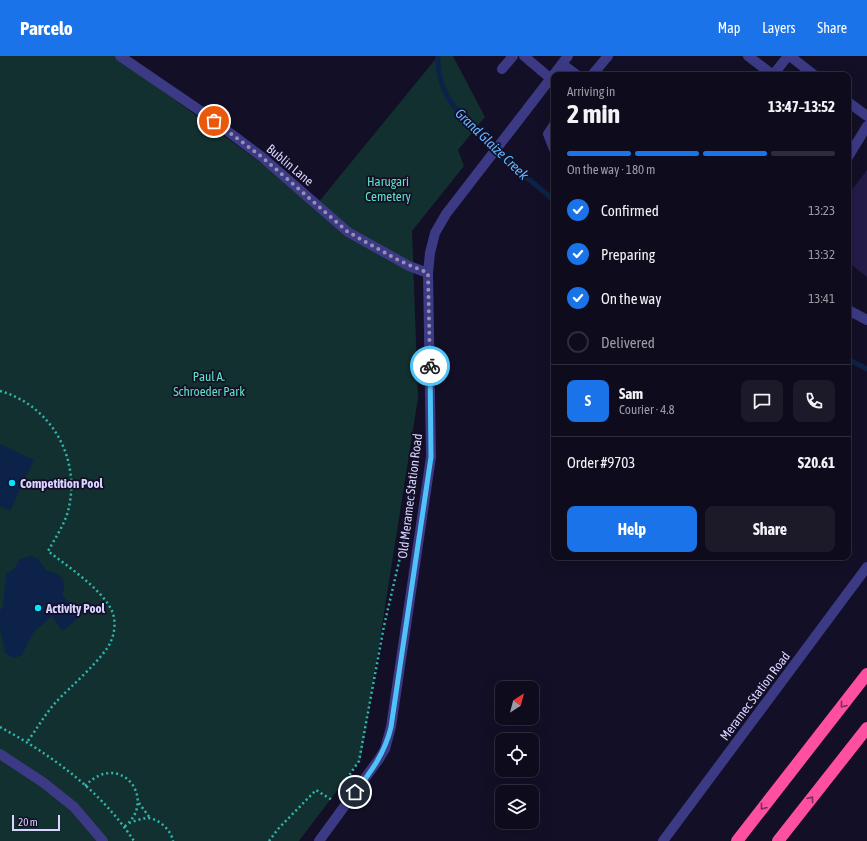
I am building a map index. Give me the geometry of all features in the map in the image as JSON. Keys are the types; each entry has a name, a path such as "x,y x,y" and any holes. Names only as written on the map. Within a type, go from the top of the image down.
{"highway":[{"path":"737,841 867,674"},
{"path":"778,841 867,728"}],"street":[{"name":"Bublin Lane","path":"120,56 202,112 262,157 348,232 392,257 428,273"},
{"path":"502,70 513,56"},
{"path":"524,56 550,78"},
{"path":"595,72 608,56"},
{"path":"748,56 769,72"},
{"path":"776,72 789,56 810,72"},
{"name":"Old Meramec Station Road","path":"555,72 565,60"},
{"path":"565,60 575,72"},
{"name":"Old Meramec Station Road","path":"319,841 380,759 385,749 391,727 431,457 428,273 430,253 435,233 446,214 486,160 550,78"},
{"path":"851,104 867,116"},
{"path":"851,152 867,126"},
{"path":"551,130 548,134 551,142"},
{"path":"851,312 867,320"},
{"name":"Meramec Station Road","path":"663,841 867,566"},
{"path":"0,754 44,782 68,802 104,841"}],"path":[{"path":"0,391 14,395 33,407 50,423 60,439 71,471 71,491 69,508 48,551 101,596 112,613 114,621 114,631 107,648 55,704 27,742"},
{"path":"343,784 359,761 384,626 404,540 417,431"},
{"path":"0,727 27,742 66,769 85,786 124,827 134,841"},
{"path":"85,786 100,774 109,772 116,773 133,784 142,810 167,829 173,841"},
{"path":"269,841 278,829 316,790 332,801 335,795"},
{"path":"124,827 129,823 138,801"},
{"path":"129,823 151,818"}],"green space":[{"name":"Paul A. Schroeder Park","path":"0,56 115,56 317,204 438,56 453,56 485,117 458,150 464,166 412,231 418,398 361,759 299,841 0,841"}],"water":[{"name":"Competition Pool","path":"0,444 34,460 10,511 0,506"},
{"name":"Activity Pool","path":"31,556 38,559 46,570 56,573 62,578 64,581 64,590 62,596 68,601 80,617 62,631 52,616 33,633 22,655 14,658 5,653 0,628 0,611 3,606 6,578 5,574 14,569 20,559"}],"building":[{"path":"867,170 867,277 851,264 851,191"}],"waterway":[{"name":"Grand Glaize Creek","path":"438,56 438,68 443,85 451,102 462,116 493,148 551,198"},
{"name":"Grand Glaize Creek","path":"851,361 867,369"}],"way so far":[{"path":"214,121 262,157 348,232 409,266 428,273 430,366"}],"place":[{"name":"Competition Pool","path":"12,483"},
{"name":"Activity Pool","path":"38,608"}],"route":[{"path":"355,792 380,759 385,749 391,727 431,457 432,427 430,366"}],"park label":[{"name":"Harugari Cemetery","path":"388,188"}]}
